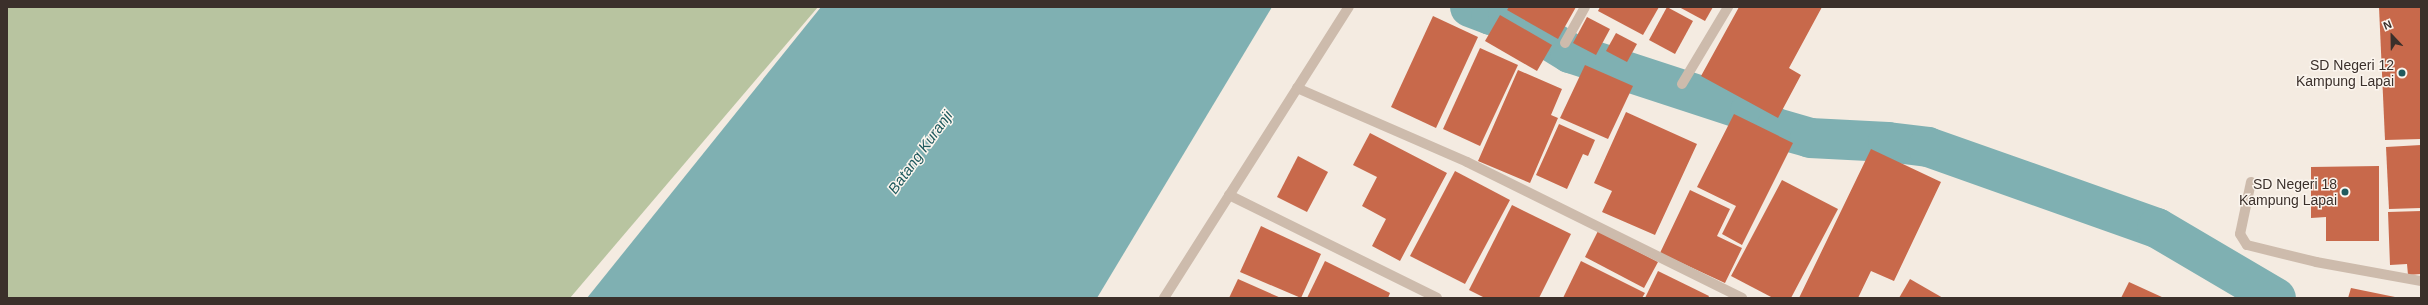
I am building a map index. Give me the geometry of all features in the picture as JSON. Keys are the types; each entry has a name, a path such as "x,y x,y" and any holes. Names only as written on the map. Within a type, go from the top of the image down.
{"street":[{"path":"1164,298 1349,7"},
{"path":"1566,43 1585,7"},
{"path":"1682,84 1728,7"},
{"path":"1297,88 1467,162 1742,298"},
{"path":"2251,182 2240,234 2242,241 2248,245 2316,262 2421,281"},
{"path":"1230,195 1437,298"}],"green space":[{"path":"7,7 818,7 570,298 7,298"}],"water":[{"name":"Batang Kuranji","path":"821,7 1272,7 1097,298 587,298"}],"building":[{"path":"1509,7 1576,7 1558,39 1507,10"},
{"path":"1600,7 1659,7 1643,35 1598,11"},
{"path":"1667,7 1693,21 1675,54 1649,40"},
{"path":"1679,7 1713,7 1705,21"},
{"path":"1739,7 1822,7 1789,68 1801,75 1778,118 1701,76"},
{"name":"SD Negeri 12 Kampung Lapai","path":"2379,7 2421,7 2421,139 2385,140"},
{"path":"1500,15 1552,45 1537,71 1485,41"},
{"path":"1433,16 1478,37 1436,128 1391,107"},
{"path":"1587,17 1610,29 1596,55 1573,43"},
{"path":"1616,33 1637,44 1627,62 1606,51"},
{"path":"1480,48 1518,65 1480,146 1443,129"},
{"path":"1585,65 1633,86 1608,139 1560,118"},
{"path":"1518,70 1562,89 1551,115 1558,118 1530,183 1478,161"},
{"path":"1626,112 1697,144 1655,235 1602,212 1612,191 1594,183"},
{"path":"1734,114 1793,143 1742,245 1722,234 1736,206 1697,187"},
{"path":"1559,124 1595,140 1588,156 1583,154 1567,189 1536,175"},
{"path":"1370,133 1447,173 1400,261 1372,246 1386,219 1362,206 1377,177 1353,165"},
{"path":"2421,145 2421,208 2389,209 2386,147"},
{"path":"1871,149 1941,182 1894,281 1871,271 1858,298 1799,298"},
{"path":"1298,156 1328,172 1307,212 1277,197"},
{"name":"SD Negeri 18 Kampung Lapai","path":"2379,166 2379,241 2326,241 2326,217 2311,218 2311,167"},
{"path":"1455,171 1510,200 1465,284 1410,256"},
{"path":"1782,180 1838,209 1791,298 1773,298 1731,276"},
{"path":"1690,190 1730,209 1717,236 1742,248 1725,283 1660,253"},
{"path":"1512,205 1571,234 1539,298 1485,298 1469,290"},
{"path":"2421,211 2421,274 2408,275 2407,264 2390,265 2388,212"},
{"path":"1261,226 1321,254 1301,298 1240,272"},
{"path":"1598,231 1658,262 1644,288 1585,257"},
{"path":"1325,261 1390,293 1388,298 1307,298"},
{"path":"1581,261 1645,293 1642,298 1563,298"},
{"path":"1658,271 1709,296 1708,298 1645,298"},
{"path":"1238,279 1281,298 1229,298"},
{"path":"1910,279 1943,298 1899,298"},
{"path":"2129,282 2164,298 2121,298"},
{"path":"2351,288 2395,297 2395,298 2348,298"}],"waterway":[{"path":"1470,7 1491,15 1508,15 1570,53 1750,112 1776,128 1810,138 1888,142 1928,147 2157,228 2276,298"}],"place":[{"name":"SD Negeri 12 Kampung Lapai","path":"2402,73"},
{"name":"SD Negeri 18 Kampung Lapai","path":"2345,192"}]}
